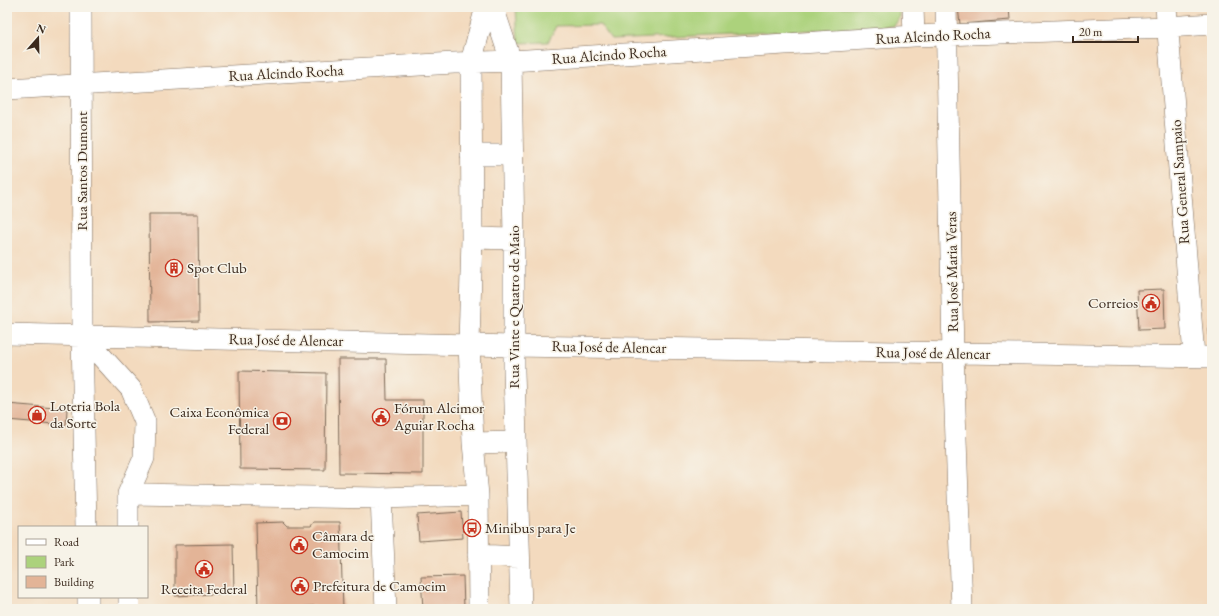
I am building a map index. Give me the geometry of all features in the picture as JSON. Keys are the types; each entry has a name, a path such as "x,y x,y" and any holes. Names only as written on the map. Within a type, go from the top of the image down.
{"street":[{"name":"Rua Santos Dumont","path":"81,7 82,335 86,526"},
{"path":"479,609 478,495 473,443 469,344 472,238 471,62 486,7"},
{"name":"Rua Vinte e Quatro de Maio","path":"493,7 511,61 514,239 513,346 521,609"},
{"path":"913,7 914,36"},
{"name":"Rua José Maria Veras","path":"946,7 953,354 962,609"},
{"name":"Rua Alcindo Rocha","path":"7,89 471,62 511,61 947,34 1167,17 1212,24"},
{"name":"Rua General Sampaio","path":"1167,17 1203,357"},
{"path":"471,155 512,155"},
{"path":"472,238 514,239"},
{"name":"Rua José de Alencar","path":"7,334 513,346 1203,357"},
{"path":"82,335 130,388 145,422 144,458 128,494 128,526"},
{"path":"473,443 516,442"},
{"path":"128,494 380,498 478,495"},
{"path":"380,498 386,609"},
{"path":"478,555 519,557"},
{"path":"88,598 88,609"},
{"path":"129,598 129,609"}],"green space":[{"path":"516,7 900,7 900,17 894,26 611,40 600,25 556,26 548,42 518,43"}],"building":[{"path":"958,7 1009,7 1010,20 960,24"},
{"name":"Spot Club","path":"149,214 198,214 199,321 150,322"},
{"name":"Correios","path":"1164,289 1165,329 1139,330 1137,290"},
{"path":"1210,291 1212,291 1212,335 1208,335"},
{"name":"Fórum Alcimor Aguiar Rocha","path":"338,359 386,359 387,400 423,400 423,474 339,473"},
{"name":"Caixa Econômica Federal","path":"239,371 326,373 325,470 240,469"},
{"name":"Loteria Bola da Sorte","path":"7,404 67,409 66,425 7,420"},
{"path":"461,512 463,538 419,541 417,515"},
{"path":"283,522 287,526 311,526 314,522 340,522 343,609 317,609 315,606 290,607 287,609 258,609 256,523"},
{"name":"Receita Federal","path":"233,544 234,593 175,596 175,545"},
{"path":"463,576 464,609 423,609 421,577"}],"place":[{"name":"Spot Club","path":"174,268"},
{"name":"Correios","path":"1151,303"},
{"name":"Loteria Bola da Sorte","path":"37,415"},
{"name":"Fórum Alcimor Aguiar Rocha","path":"381,417"},
{"name":"Caixa Econômica Federal","path":"282,421"},
{"name":"Minibus para Je","path":"472,528"},
{"name":"Câmara de Camocim","path":"299,545"},
{"name":"Receita Federal","path":"204,569"},
{"name":"Prefeitura de Camocim","path":"300,586"}]}
